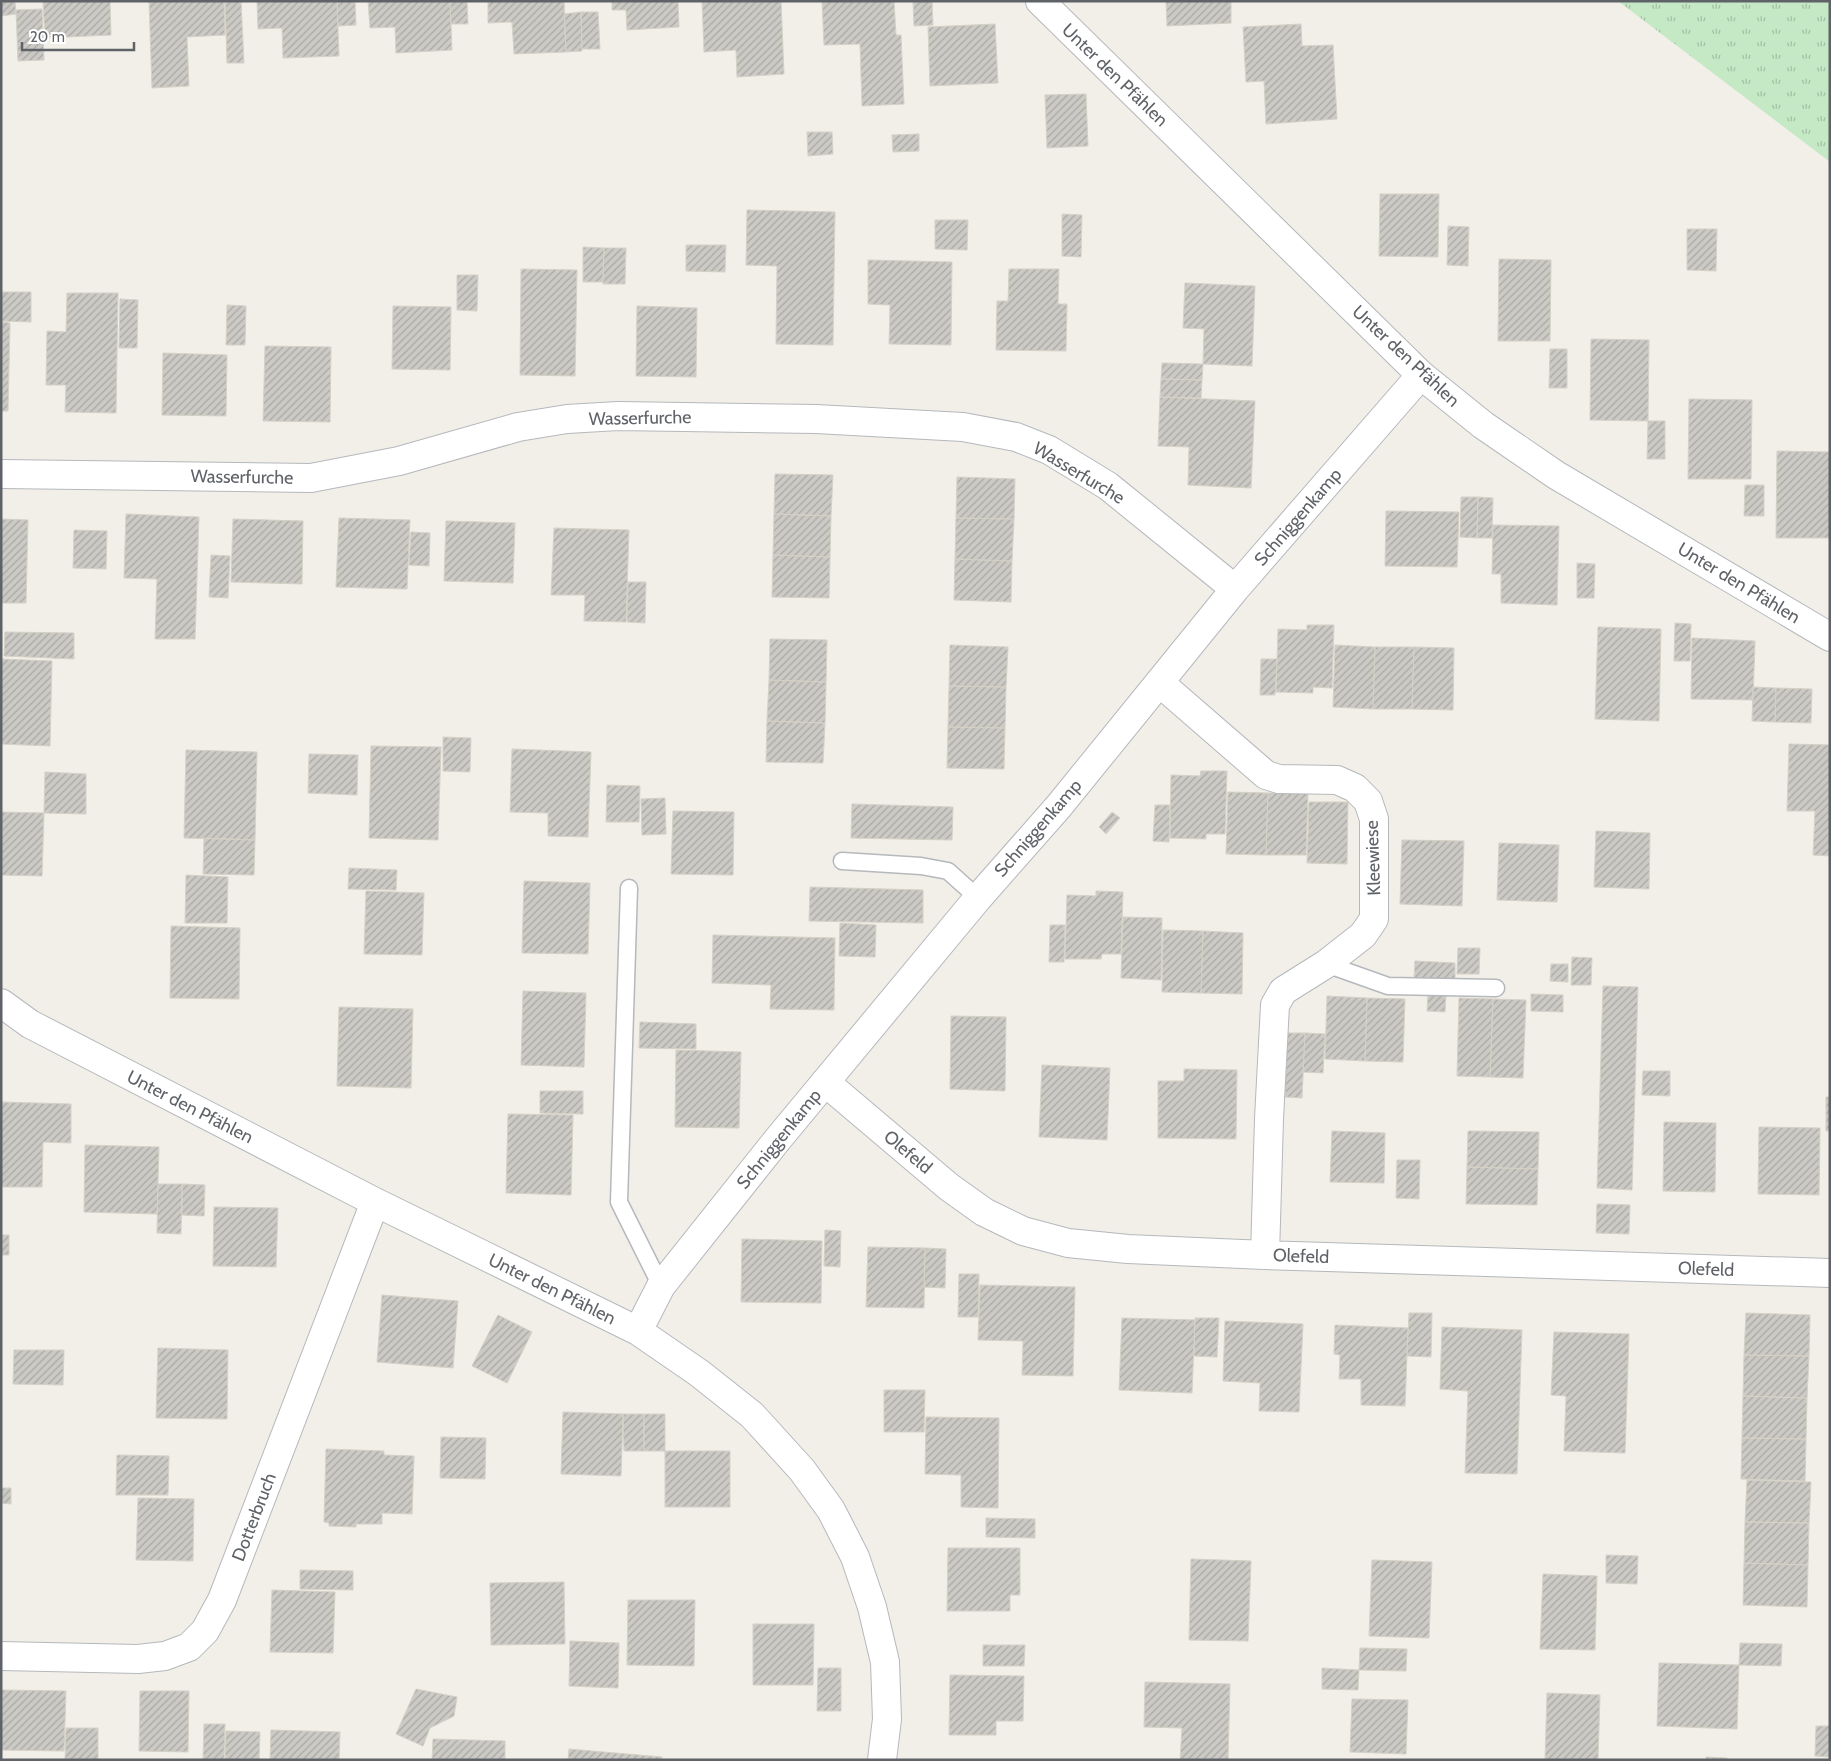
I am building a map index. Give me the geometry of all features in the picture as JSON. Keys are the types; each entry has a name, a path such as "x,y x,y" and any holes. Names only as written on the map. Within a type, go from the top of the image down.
{"street":[{"name":"Unter den Pfählen","path":"1040,1 1421,375 1483,425 1556,475 1830,637"},
{"name":"Schniggenkamp","path":"638,1331 661,1286 778,1139 978,898 1059,806 1235,589 1421,375"},
{"name":"Wasserfurche","path":"1,474 311,478 399,461 518,427 567,419 618,416 816,419 963,426 1016,437 1048,450 1108,486 1235,589"},
{"name":"Kleewiese","path":"1160,683 1266,775 1279,779 1337,780 1355,788 1368,801 1374,819 1374,919 1363,935 1326,964 1283,991 1275,1006 1265,1255"},
{"name":"Unter den Pfählen","path":"1,1003 30,1024 376,1202 638,1331 699,1373 752,1415 802,1470 831,1510 855,1557 872,1607 885,1662 887,1719 882,1760"},
{"name":"Olefeld","path":"825,1082 949,1186 984,1212 1023,1231 1068,1243 1128,1249 1265,1255 1830,1273"},
{"name":"Dotterbruch","path":"1,1656 138,1659 165,1656 189,1647 205,1631 222,1600 376,1202"}],"lane":[{"path":"842,861 921,866 948,871 978,898"},
{"path":"629,888 620,1202 661,1286"},
{"path":"1326,964 1388,986 1496,988"}],"green space":[{"path":"1618,1 1830,1 1830,162"}],"building":[{"path":"1,1 15,1 16,14 1,16"},
{"path":"43,1 110,1 111,35 45,38"},
{"path":"149,1 224,1 225,35 187,37 189,86 152,88"},
{"path":"225,1 241,1 244,63 227,63"},
{"path":"257,1 337,1 339,56 283,58 282,28 258,29"},
{"path":"337,1 355,1 356,25 338,26"},
{"path":"368,1 450,1 452,50 396,53 395,27 370,28"},
{"path":"450,1 467,1 468,24 451,24"},
{"path":"488,1 564,1 566,52 514,54 512,22 488,23"},
{"path":"612,1 678,1 679,27 627,30 626,10 612,10"},
{"path":"702,1 781,1 784,74 737,77 736,50 704,52"},
{"path":"822,1 894,1 896,35 901,35 904,104 862,106 860,44 824,45"},
{"path":"913,1 932,1 933,25 914,26"},
{"path":"1166,1 1231,1 1231,23 1167,26"},
{"path":"42,9 44,60 18,61 16,10"},
{"path":"581,12 598,12 600,49 582,49"},
{"path":"581,12 582,51 566,52 564,14"},
{"path":"995,24 998,83 930,86 928,27"},
{"path":"1301,24 1302,46 1333,45 1337,119 1266,124 1264,81 1246,82 1243,27"},
{"path":"1086,94 1088,146 1047,148 1045,95"},
{"path":"807,132 832,132 833,154 808,156"},
{"path":"919,134 919,151 893,152 892,135"},
{"path":"1380,194 1439,194 1438,257 1379,256"},
{"path":"747,210 835,212 833,345 776,344 777,266 746,265"},
{"path":"1062,214 1082,215 1081,257 1062,256"},
{"path":"935,220 968,220 967,250 935,249"},
{"path":"1448,226 1469,227 1468,266 1447,265"},
{"path":"1687,229 1717,229 1716,271 1687,270"},
{"path":"686,245 726,245 725,272 686,271"},
{"path":"583,247 604,248 603,282 583,282"},
{"path":"604,248 626,248 625,284 603,284"},
{"path":"1499,259 1551,260 1550,341 1498,341"},
{"path":"868,260 952,262 951,345 889,344 890,305 868,304"},
{"path":"521,269 577,270 575,376 520,375"},
{"path":"1009,269 1059,269 1058,304 1067,304 1066,351 996,350 997,301 1008,301"},
{"path":"457,275 478,275 477,311 457,310"},
{"path":"1185,283 1255,286 1252,366 1203,364 1204,329 1183,328"},
{"path":"1,292 31,292 31,322 1,321"},
{"path":"67,293 118,293 116,413 65,412 66,385 46,385 47,331 66,332"},
{"path":"120,299 138,300 137,348 119,348"},
{"path":"227,305 246,306 245,345 226,345"},
{"path":"393,306 451,307 450,370 392,369"},
{"path":"637,306 697,308 696,377 636,376"},
{"path":"1,322 10,323 8,411 1,411"},
{"path":"1591,339 1649,340 1648,421 1590,420"},
{"path":"265,346 331,347 330,422 263,421"},
{"path":"1550,349 1567,349 1567,388 1549,388"},
{"path":"163,353 227,355 226,416 162,415"},
{"path":"1162,363 1203,364 1202,380 1161,379"},
{"path":"1161,379 1202,380 1201,398 1160,397"},
{"path":"1160,397 1255,401 1251,488 1188,485 1189,447 1158,446"},
{"path":"1689,399 1752,400 1751,479 1688,479"},
{"path":"1648,421 1665,421 1665,459 1647,459"},
{"path":"1777,451 1830,452 1830,538 1776,538"},
{"path":"775,474 833,475 831,516 774,514"},
{"path":"957,477 1015,479 1014,519 956,518"},
{"path":"1745,485 1764,485 1764,516 1744,516"},
{"path":"1461,497 1478,497 1477,538 1460,537"},
{"path":"1478,497 1493,498 1492,538 1477,538"},
{"path":"1386,511 1459,512 1457,567 1385,566"},
{"path":"126,514 199,517 195,639 155,639 157,579 124,578"},
{"path":"774,514 831,516 830,557 773,555"},
{"path":"339,518 410,520 407,589 336,587"},
{"path":"956,518 1014,519 1012,561 955,559"},
{"path":"1,519 28,520 26,603 1,603"},
{"path":"233,519 303,521 302,584 231,582"},
{"path":"446,521 515,523 513,583 444,581"},
{"path":"1493,525 1559,526 1557,605 1501,603 1501,574 1492,574"},
{"path":"554,528 629,530 626,622 584,621 585,595 551,595"},
{"path":"74,530 107,531 106,569 73,568"},
{"path":"411,532 430,533 429,566 409,565"},
{"path":"211,555 230,556 228,598 209,597"},
{"path":"773,555 830,557 829,598 772,597"},
{"path":"955,559 1012,561 1011,602 954,600"},
{"path":"1577,563 1595,564 1594,598 1577,598"},
{"path":"628,582 646,582 645,623 627,622"},
{"path":"1675,623 1691,624 1690,661 1674,661"},
{"path":"1307,625 1334,625 1332,688 1313,687 1313,693 1276,692 1278,629 1307,630"},
{"path":"1598,627 1661,629 1659,721 1595,719"},
{"path":"5,632 74,633 74,659 4,656"},
{"path":"1692,638 1755,641 1753,700 1691,699"},
{"path":"770,639 827,640 826,682 769,680"},
{"path":"950,645 1008,647 1006,687 949,686"},
{"path":"1335,645 1375,647 1373,709 1333,707"},
{"path":"1375,647 1414,647 1412,709 1373,709"},
{"path":"1414,647 1454,648 1453,710 1412,709"},
{"path":"1,659 52,661 50,746 1,744"},
{"path":"1261,659 1277,659 1275,695 1260,695"},
{"path":"769,680 826,682 825,723 767,721"},
{"path":"949,686 1006,687 1005,728 948,727"},
{"path":"1753,687 1776,688 1775,722 1752,721"},
{"path":"1776,688 1812,689 1811,723 1775,722"},
{"path":"767,721 825,723 823,763 766,762"},
{"path":"948,727 1005,728 1004,769 947,768"},
{"path":"443,737 471,738 470,772 443,771"},
{"path":"1789,744 1830,745 1830,856 1813,855 1815,811 1787,811"},
{"path":"371,746 441,747 438,840 369,838"},
{"path":"512,749 591,752 588,837 548,836 548,813 510,812"},
{"path":"186,750 257,752 255,840 184,838"},
{"path":"309,754 358,755 357,795 308,793"},
{"path":"1201,771 1227,771 1225,834 1206,834 1206,839 1170,838 1171,775 1200,776"},
{"path":"45,772 86,774 86,814 44,813"},
{"path":"607,785 640,786 639,822 606,822"},
{"path":"1228,792 1268,793 1266,855 1226,854"},
{"path":"1268,793 1308,793 1306,855 1266,855"},
{"path":"665,798 666,834 642,835 641,799"},
{"path":"1309,802 1348,802 1347,864 1307,863"},
{"path":"852,804 953,807 952,840 851,838"},
{"path":"1155,805 1170,805 1169,842 1153,841"},
{"path":"673,811 734,812 733,875 671,874"},
{"path":"1,812 44,813 42,876 1,875"},
{"path":"1112,812 1120,818 1106,834 1099,827"},
{"path":"1596,831 1650,833 1649,889 1594,887"},
{"path":"204,838 255,840 254,875 203,874"},
{"path":"1402,840 1464,841 1462,906 1400,904"},
{"path":"1499,843 1559,845 1557,902 1497,900"},
{"path":"349,868 397,870 396,890 348,889"},
{"path":"186,875 228,877 227,923 185,923"},
{"path":"524,881 590,883 588,954 522,953"},
{"path":"810,887 923,890 923,923 809,921"},
{"path":"366,891 424,893 422,955 364,954"},
{"path":"1096,891 1123,892 1121,954 1102,954 1101,959 1065,959 1067,895 1096,896"},
{"path":"1123,917 1162,918 1161,980 1121,978"},
{"path":"840,923 876,925 875,957 839,956"},
{"path":"1050,925 1065,925 1064,962 1049,962"},
{"path":"171,926 240,928 239,999 170,998"},
{"path":"1163,930 1203,931 1201,993 1162,992"},
{"path":"1203,931 1243,933 1242,994 1201,993"},
{"path":"713,935 835,938 834,1010 770,1009 771,985 712,983"},
{"path":"1458,948 1480,948 1479,974 1457,974"},
{"path":"1572,957 1592,958 1591,985 1571,985"},
{"path":"1415,961 1455,963 1455,980 1414,979"},
{"path":"1551,964 1568,964 1568,982 1550,981"},
{"path":"1603,986 1638,987 1632,1190 1597,1188"},
{"path":"523,991 586,993 584,1067 521,1065"},
{"path":"1428,994 1446,994 1445,1012 1427,1011"},
{"path":"1531,994 1563,995 1563,1012 1531,1011"},
{"path":"1327,996 1367,998 1365,1061 1325,1059"},
{"path":"1367,998 1405,999 1403,1062 1365,1061"},
{"path":"1459,998 1493,999 1490,1077 1457,1076"},
{"path":"1493,999 1526,1000 1523,1078 1490,1077"},
{"path":"339,1007 413,1009 411,1088 337,1086"},
{"path":"951,1016 1006,1017 1005,1091 950,1089"},
{"path":"640,1022 696,1024 696,1049 639,1048"},
{"path":"1287,1033 1305,1033 1302,1098 1285,1097"},
{"path":"1305,1033 1325,1034 1323,1073 1303,1072"},
{"path":"676,1050 741,1052 739,1128 675,1127"},
{"path":"1042,1065 1110,1068 1107,1140 1039,1137"},
{"path":"1184,1069 1237,1070 1236,1139 1158,1138 1158,1081 1184,1081"},
{"path":"1643,1071 1670,1071 1670,1096 1642,1095"},
{"path":"540,1091 583,1091 583,1114 540,1113"},
{"path":"1826,1097 1830,1097 1830,1131 1826,1131"},
{"path":"1,1102 71,1104 71,1143 43,1142 42,1187 1,1187"},
{"path":"508,1114 573,1115 571,1195 506,1193"},
{"path":"1664,1122 1716,1123 1715,1192 1663,1191"},
{"path":"1759,1127 1820,1128 1819,1195 1758,1194"},
{"path":"1332,1131 1385,1133 1384,1183 1330,1182"},
{"path":"1468,1131 1539,1132 1538,1169 1467,1167"},
{"path":"85,1145 159,1147 157,1214 84,1212"},
{"path":"1397,1160 1420,1160 1419,1199 1396,1198"},
{"path":"1467,1167 1538,1169 1537,1205 1466,1204"},
{"path":"158,1184 182,1184 181,1234 157,1233"},
{"path":"182,1184 205,1185 204,1216 182,1215"},
{"path":"1597,1204 1630,1205 1629,1234 1596,1233"},
{"path":"214,1207 278,1208 276,1267 213,1266"},
{"path":"825,1230 841,1231 840,1267 824,1266"},
{"path":"1,1235 9,1235 9,1255 1,1255"},
{"path":"742,1239 822,1241 821,1303 741,1302"},
{"path":"868,1247 925,1248 924,1308 866,1307"},
{"path":"925,1248 946,1249 945,1288 924,1287"},
{"path":"959,1274 979,1274 978,1317 958,1317"},
{"path":"980,1285 1075,1287 1073,1376 1022,1375 1023,1341 978,1340"},
{"path":"382,1295 458,1301 453,1368 377,1362"},
{"path":"1409,1313 1432,1313 1431,1357 1407,1356"},
{"path":"1746,1313 1810,1315 1809,1356 1744,1355"},
{"path":"498,1315 532,1332 507,1383 472,1366"},
{"path":"1122,1318 1195,1320 1192,1393 1119,1390"},
{"path":"1195,1318 1219,1318 1217,1357 1194,1356"},
{"path":"1225,1321 1303,1324 1299,1412 1259,1411 1260,1383 1223,1381"},
{"path":"1335,1325 1408,1328 1405,1406 1361,1405 1361,1379 1339,1379 1340,1355 1334,1354"},
{"path":"1442,1327 1522,1330 1517,1474 1465,1473 1468,1391 1440,1389"},
{"path":"1554,1332 1629,1334 1625,1453 1564,1451 1566,1396 1551,1395"},
{"path":"158,1348 228,1350 227,1419 156,1418"},
{"path":"14,1350 64,1350 63,1385 13,1384"},
{"path":"1744,1355 1809,1356 1807,1398 1743,1396"},
{"path":"884,1390 925,1390 924,1432 884,1432"},
{"path":"1743,1396 1807,1398 1806,1439 1742,1438"},
{"path":"563,1412 623,1414 621,1476 561,1474"},
{"path":"623,1414 644,1414 644,1451 624,1451"},
{"path":"644,1414 665,1414 665,1451 644,1451"},
{"path":"926,1417 999,1418 998,1508 961,1507 961,1475 925,1474"},
{"path":"441,1437 486,1438 485,1479 440,1478"},
{"path":"1742,1438 1806,1439 1805,1481 1741,1479"},
{"path":"326,1449 384,1451 384,1455 414,1456 412,1514 382,1513 382,1524 356,1524 356,1527 329,1526 329,1523 324,1522"},
{"path":"665,1451 730,1451 730,1507 665,1507"},
{"path":"117,1455 169,1456 168,1495 116,1495"},
{"path":"1747,1480 1811,1482 1809,1523 1745,1522"},
{"path":"1,1488 11,1488 11,1504 1,1503"},
{"path":"138,1498 194,1499 193,1561 136,1560"},
{"path":"986,1518 1035,1519 1035,1538 986,1537"},
{"path":"1745,1522 1809,1523 1808,1565 1744,1563"},
{"path":"948,1548 1020,1548 1020,1595 1010,1595 1010,1611 947,1611"},
{"path":"1606,1555 1638,1556 1637,1584 1606,1583"},
{"path":"1191,1559 1251,1561 1248,1641 1189,1640"},
{"path":"1372,1560 1432,1562 1429,1638 1369,1636"},
{"path":"1744,1563 1808,1565 1807,1607 1743,1605"},
{"path":"300,1570 353,1571 353,1590 300,1589"},
{"path":"1543,1574 1597,1576 1595,1650 1540,1649"},
{"path":"564,1582 565,1644 491,1645 490,1583"},
{"path":"272,1590 335,1592 333,1653 270,1652"},
{"path":"628,1600 695,1600 694,1666 627,1665"},
{"path":"753,1624 814,1624 813,1685 753,1685"},
{"path":"570,1641 619,1643 618,1688 569,1686"},
{"path":"1740,1643 1782,1644 1781,1666 1739,1665"},
{"path":"983,1645 1025,1645 1024,1666 983,1666"},
{"path":"1360,1648 1407,1649 1406,1671 1359,1670"},
{"path":"1659,1663 1739,1665 1737,1729 1657,1726"},
{"path":"818,1668 841,1668 841,1711 817,1711"},
{"path":"1322,1668 1359,1670 1358,1690 1322,1689"},
{"path":"950,1675 1024,1676 1023,1721 996,1721 996,1735 949,1735"},
{"path":"1145,1682 1230,1684 1228,1760 1180,1760 1182,1728 1144,1727"},
{"path":"416,1689 457,1697 454,1716 430,1728 423,1746 396,1734"},
{"path":"1,1690 66,1691 64,1751 1,1750"},
{"path":"140,1691 189,1691 188,1752 139,1751"},
{"path":"1547,1693 1600,1695 1598,1760 1545,1760"},
{"path":"1352,1699 1408,1700 1406,1754 1350,1752"},
{"path":"204,1724 225,1724 224,1760 203,1760"},
{"path":"1816,1726 1830,1726 1830,1757 1815,1756"},
{"path":"66,1728 98,1728 98,1760 65,1760"},
{"path":"271,1730 340,1732 339,1760 270,1760"},
{"path":"226,1731 260,1732 259,1760 225,1760"},
{"path":"433,1739 505,1741 505,1760 432,1760"},
{"path":"569,1749 662,1757 662,1760 568,1760"},
{"path":"1706,1757 1727,1758 1727,1760 1706,1760"}]}
